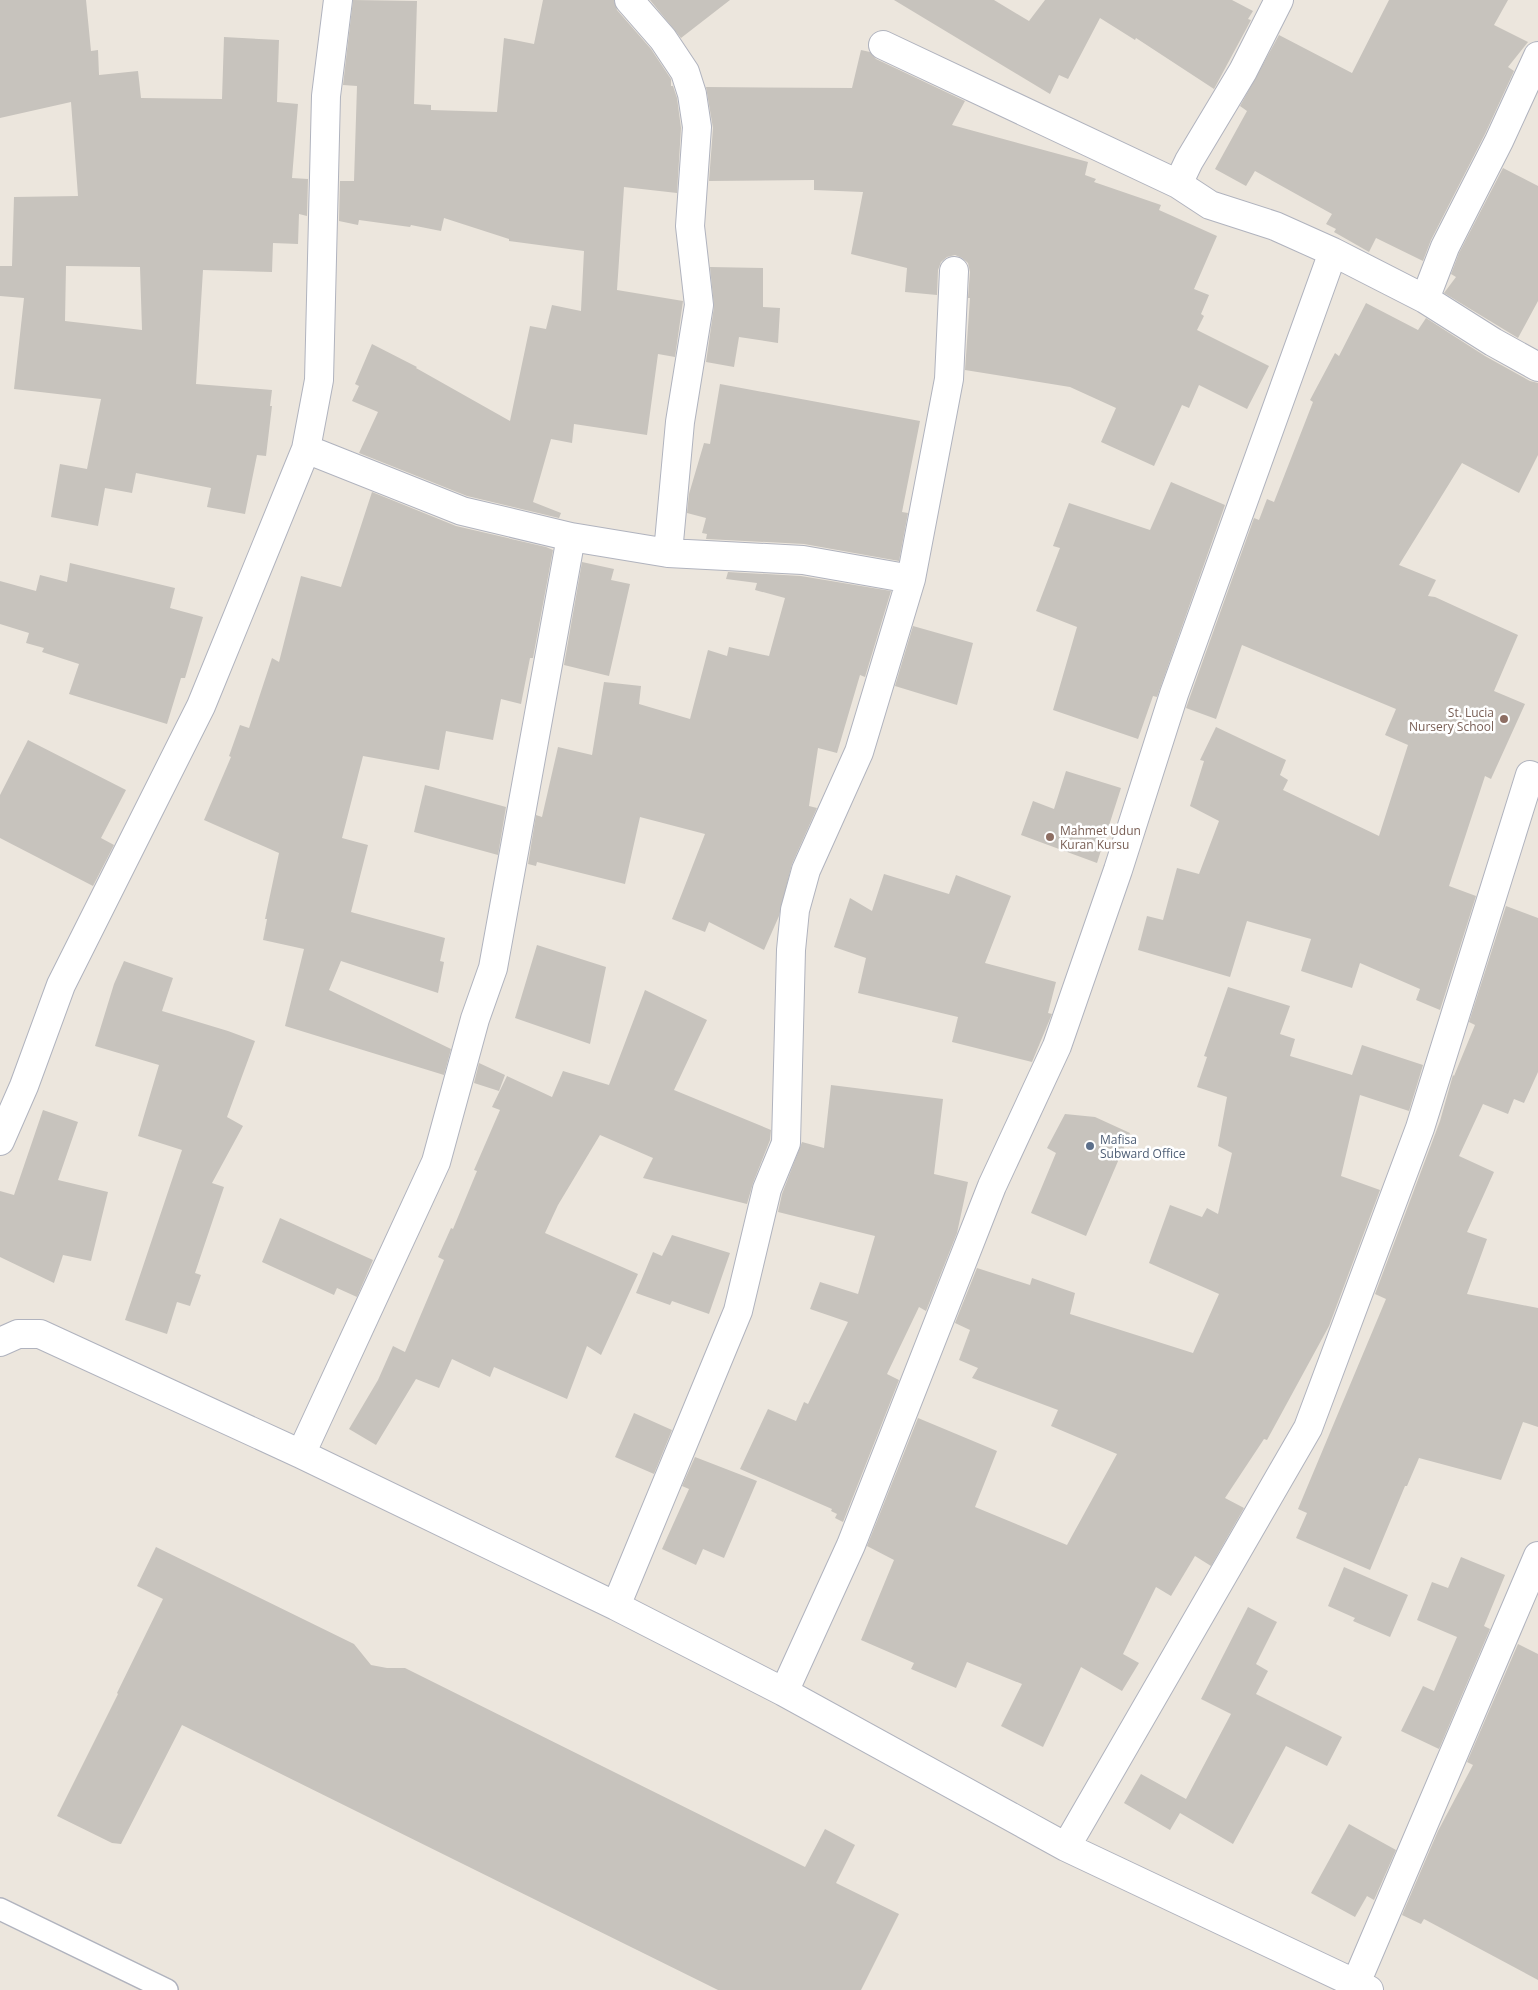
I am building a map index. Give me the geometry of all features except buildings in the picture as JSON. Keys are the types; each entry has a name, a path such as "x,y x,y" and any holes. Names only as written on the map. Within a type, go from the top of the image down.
{"street":[{"path":"0,1141 24,1086 61,985 201,706 306,449 319,380 326,96 338,0"},
{"path":"629,0 663,38 685,72 692,94 697,126 690,226 699,305 680,422 668,553"},
{"path":"1178,184 1189,161 1243,71 1279,0"},
{"path":"883,45 1178,184 1210,205 1275,226 1333,252 1425,299 1493,342 1538,367"},
{"path":"1425,299 1445,247 1499,141 1538,56"},
{"path":"784,1692 851,1545 992,1186 1057,1046 1118,870 1178,685 1333,252"},
{"path":"616,1606 738,1311 767,1189 786,1143 791,950 795,910 806,870 858,752 911,579 948,379 954,271"},
{"path":"306,449 462,511 571,537 668,553 803,560 911,579"},
{"path":"301,1454 436,1162 475,1019 493,968 571,537"},
{"path":"1066,1847 1308,1428 1420,1128 1530,775"},
{"path":"0,1342 18,1334 40,1334 301,1454 616,1606 784,1692 1066,1847 1363,1986 1538,1556"}],"lane":[{"path":"0,1909 166,1990"}],"place":[{"name":"St. Lucia Nursery School","path":"1504,719"},
{"name":"Mahmet Udun Kuran Kursu","path":"1050,837"},
{"name":"Mafisa Subward Office","path":"1090,1146"}]}
